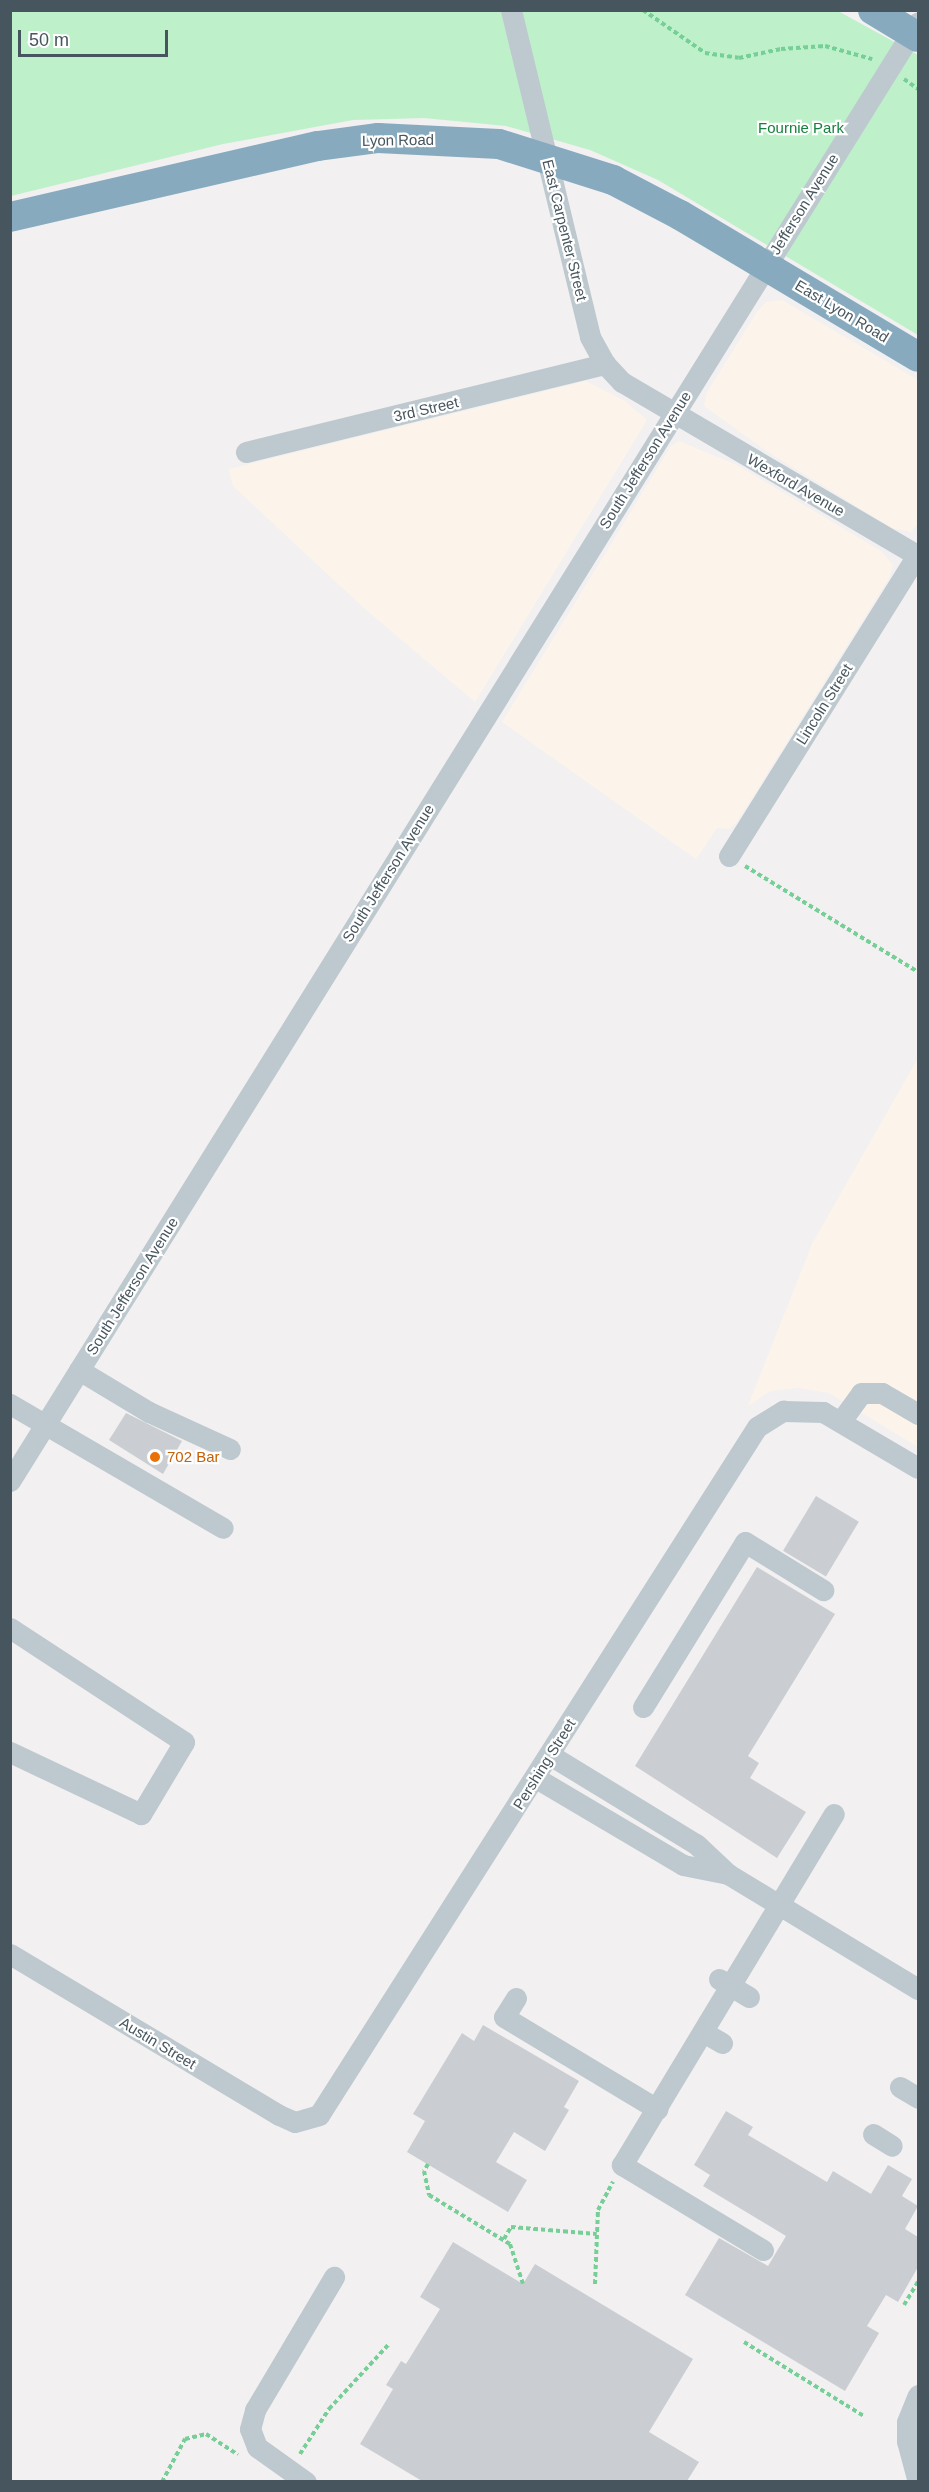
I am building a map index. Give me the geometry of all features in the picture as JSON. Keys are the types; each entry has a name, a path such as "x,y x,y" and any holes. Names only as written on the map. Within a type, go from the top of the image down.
{"highway":[{"path":"873,10 916,30"},
{"name":"Lyon Road","path":"10,217 260,156 378,138 499,144 547,156 613,180 766,265"},
{"name":"East Lyon Road","path":"766,265 918,357"}],"street":[{"name":"East Carpenter Street","path":"511,10 590,337 605,364 622,382 675,413"},
{"name":"Jefferson Avenue","path":"766,265 888,69 916,30"},
{"name":"South Jefferson Avenue","path":"10,1481 766,265"},
{"name":"3rd Street","path":"246,452 605,364"},
{"name":"Wexford Avenue","path":"675,413 918,555"},
{"name":"Lincoln Street","path":"729,856 918,555"},
{"path":"79,1370 149,1412 230,1449"},
{"path":"918,1414 882,1393 861,1393 841,1421 918,1468"},
{"path":"10,1404 222,1528"},
{"name":"Pershing Street","path":"308,2121 328,2105 747,1440 757,1427 783,1411 823,1412 841,1421"},
{"path":"643,1707 745,1542 823,1590"},
{"path":"10,1628 184,1742 141,1814 10,1752"},
{"path":"550,1755 696,1844 728,1874 918,1989"},
{"path":"536,1778 682,1865 728,1874"},
{"path":"763,2250 622,2165 733,1987 834,1815"},
{"name":"Austin Street","path":"10,1954 279,2115 295,2122 308,2121"},
{"path":"516,1998 504,2017 657,2109"},
{"path":"703,2032 722,2043"},
{"path":"900,2087 918,2098"},
{"path":"873,2134 892,2146"},
{"path":"306,2481 257,2447 250,2429 255,2409 334,2277"},
{"path":"918,2395 907,2422 907,2441 918,2481"}],"path":[{"path":"644,10 705,53 740,58 825,46 866,56 918,88"},
{"path":"729,856 918,972"},
{"path":"428,2164 424,2171 429,2195 510,2244 523,2284"},
{"path":"595,2284 598,2210 622,2165"},
{"path":"504,2239 511,2227 597,2234"},
{"path":"904,2305 918,2282"},
{"path":"744,2342 864,2416"},
{"path":"297,2460 329,2409 389,2344"},
{"path":"162,2481 185,2439 206,2434 240,2456"}],"shaded area":[{"path":"782,300 918,380 918,524 911,532 892,528 765,450 704,406 706,394 757,312 766,302"},
{"path":"586,381 625,401 647,420 475,702 365,609 233,486 229,469"},
{"path":"679,441 737,465 881,551 893,565 889,578 737,822 729,829 717,828 696,859 502,722 671,446"},
{"path":"918,1058 918,1447 829,1393 798,1388 770,1391 748,1406 812,1244"}],"green space":[{"name":"Fournie Park","path":"10,11 838,11 918,55 918,335 658,180 590,150 506,126 424,118 353,120 223,144 11,196"}],"building":[{"name":"702 Bar","path":"126,1413 182,1441 163,1474 109,1440"},
{"path":"816,1496 859,1522 826,1577 783,1551"},
{"path":"757,1567 835,1614 748,1756 759,1763 750,1778 806,1812 777,1858 635,1766"},
{"path":"483,2025 579,2081 564,2107 569,2110 545,2151 514,2132 496,2162 527,2180 508,2212 407,2152 425,2121 413,2114 462,2033 474,2041"},
{"path":"726,2111 753,2127 748,2135 827,2182 833,2171 871,2194 888,2165 912,2179 902,2196 918,2206 905,2229 918,2237 918,2267 898,2302 886,2295 867,2326 879,2333 845,2391 685,2295 719,2238 768,2266 786,2236 703,2186 710,2175 694,2165"},
{"path":"453,2242 523,2284 535,2264 693,2359 649,2432 699,2462 687,2481 422,2481 360,2444 393,2389 386,2385 401,2361 406,2364 440,2309 420,2297"}],"place":[{"name":"702 Bar","path":"155,1457"}]}
